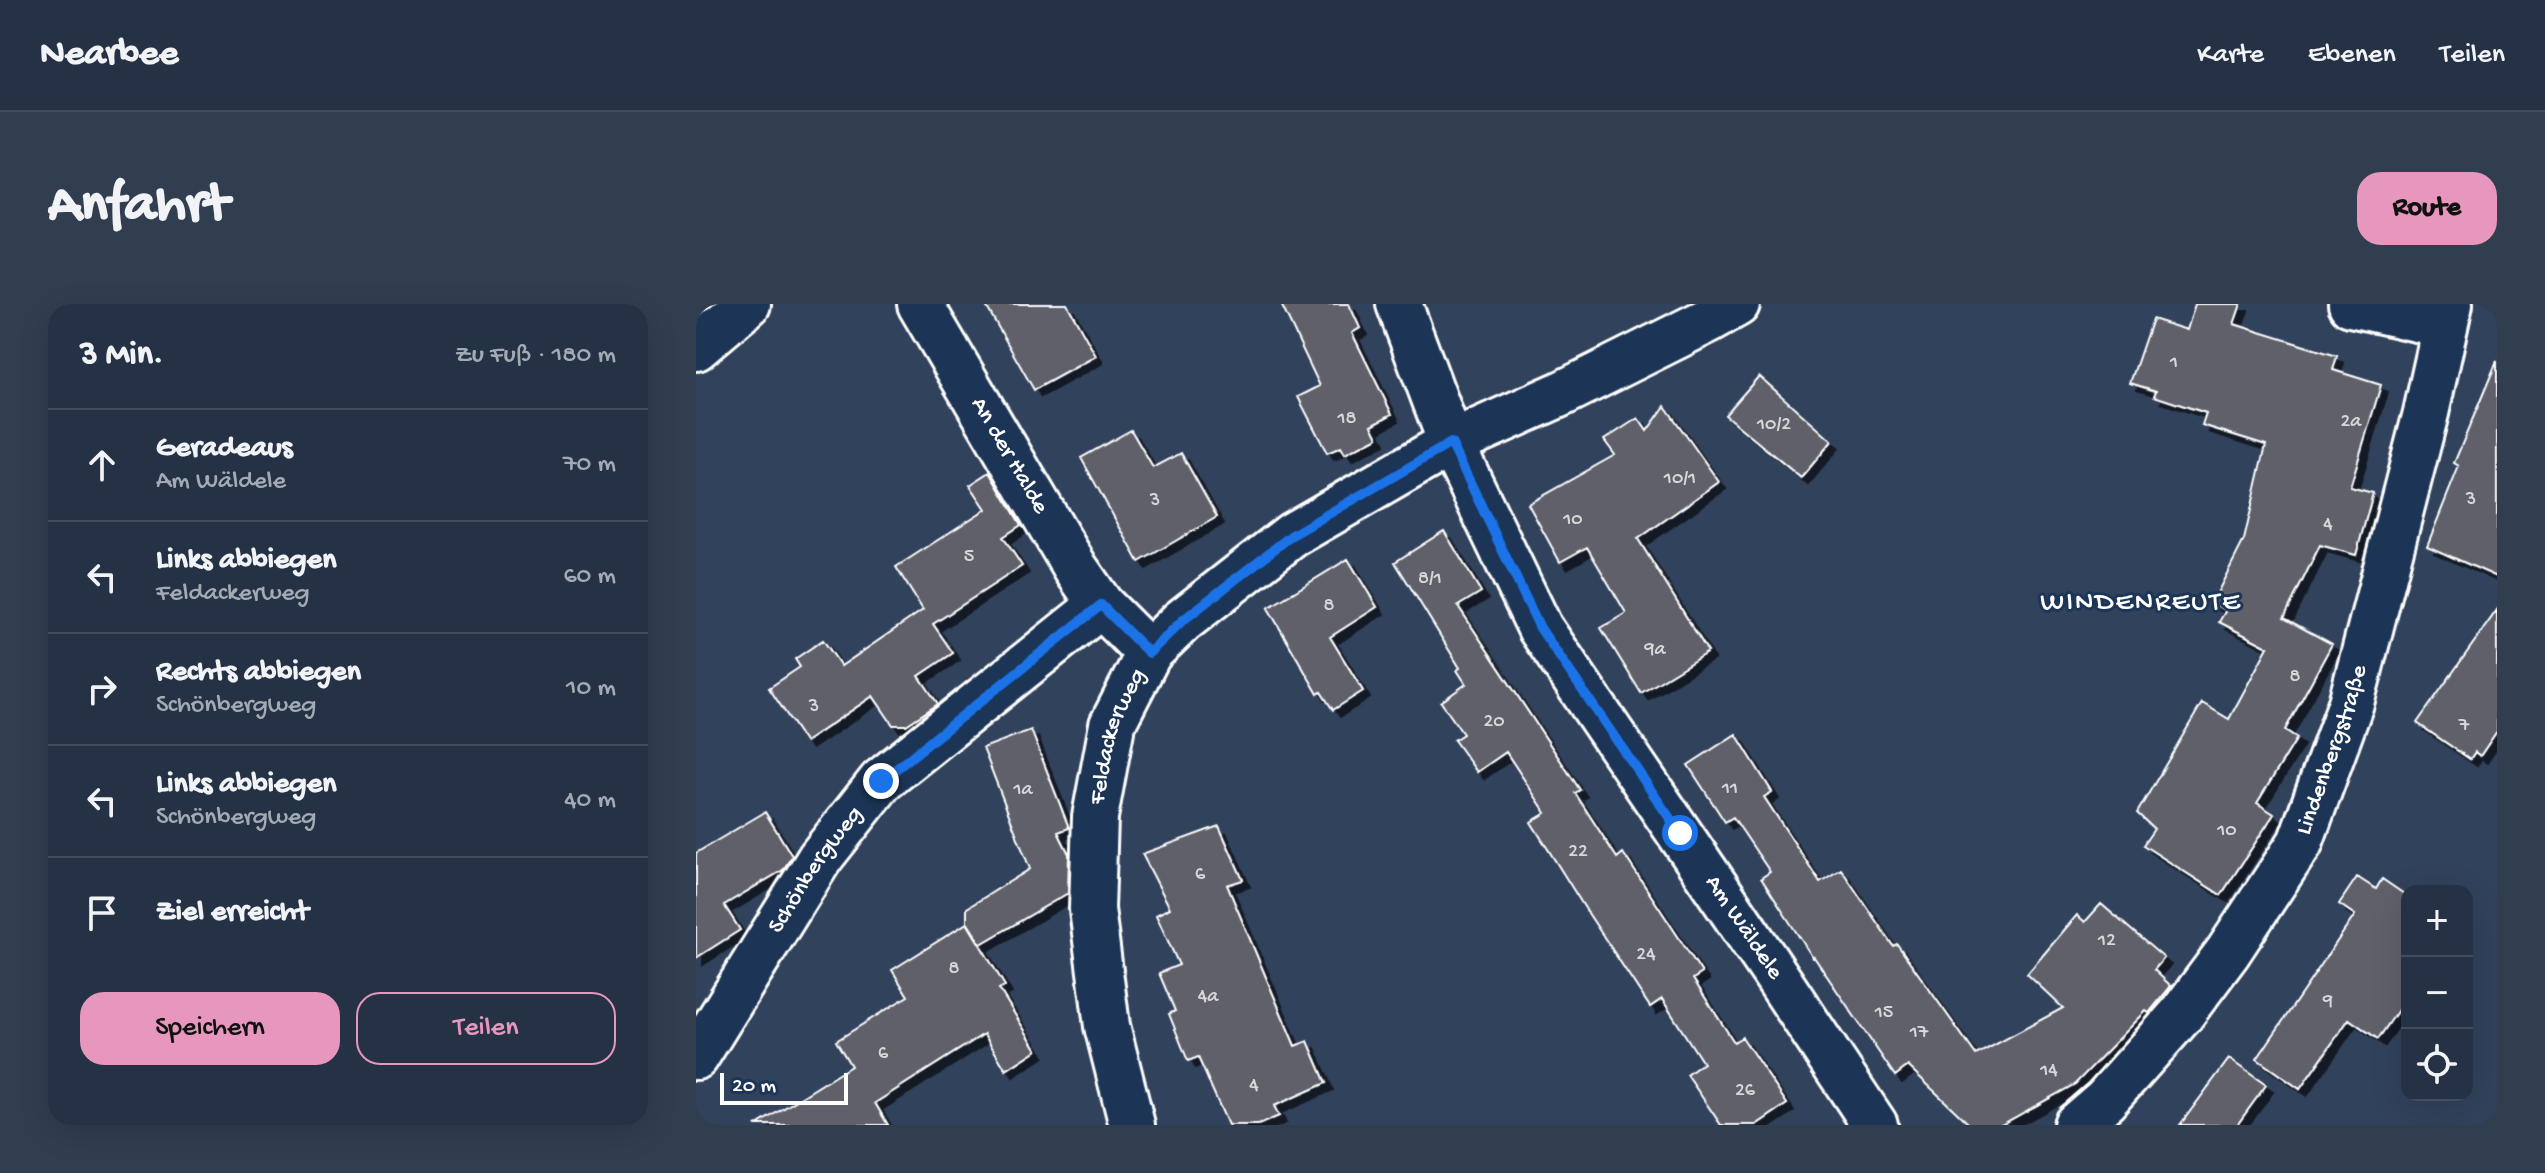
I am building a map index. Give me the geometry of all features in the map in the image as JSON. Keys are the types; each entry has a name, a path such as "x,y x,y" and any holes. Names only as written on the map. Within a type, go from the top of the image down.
{"street":[{"path":"696,348 748,304"},
{"name":"An der Halde","path":"920,304 1076,569 1101,605"},
{"name":"Am Wäldele","path":"1399,304 1451,443 1540,628 1875,1125"},
{"name":"Feldackerweg","path":"1132,1125 1107,1026 1092,909 1095,817 1112,725 1149,653 1182,621 1292,535 1451,443 1574,387 1737,304"},
{"path":"2351,304 2447,314"},
{"name":"Lindenbergstraße","path":"2076,1125 2105,1100 2181,1015 2228,952 2300,843 2351,703 2422,428 2447,314"},
{"path":"1101,605 1149,653"},
{"name":"Schönbergweg","path":"696,1057 820,858 881,781 1101,605"}],"building":[{"path":"985,304 1067,304 1096,356 1034,390"},
{"path":"1281,304 1349,304 1360,328 1352,333 1392,414 1372,425 1378,437 1345,454 1341,447 1327,453 1298,397 1320,386"},
{"path":"2195,304 2241,304 2234,324 2337,356 2333,370 2381,385 2350,487 2373,493 2356,555 2320,545 2284,618 2332,644 2285,730 2297,738 2257,803 2274,814 2221,895 2143,845 2154,829 2137,813 2202,703 2229,719 2268,647 2219,622 2226,610 2212,603 2244,540 2266,445 2202,425 2206,413 2154,396 2156,391 2130,383 2152,319 2187,330"},
{"path":"2497,361 2497,577 2427,546 2459,466 2454,463"},
{"path":"1759,376 1832,441 1801,478 1725,415"},
{"path":"1665,406 1719,482 1638,539 1708,652 1641,693 1601,628 1626,613 1587,547 1560,562 1528,504 1615,455 1604,440 1638,418 1647,431"},
{"path":"1131,430 1153,468 1181,453 1217,517 1139,562 1081,458"},
{"path":"990,472 1021,525 1003,537 1022,566 933,624 953,653 919,676 938,704 906,725 893,725 873,696 805,742 769,688 800,667 795,659 823,640 841,666 923,610 896,567 986,509 970,485"},
{"path":"1444,531 1481,592 1458,606 1580,790 1575,793 1617,858 1623,853 1702,973 1693,979 1734,1042 1742,1037 1787,1104 1756,1125 1721,1125 1687,1075 1703,1063 1662,999 1650,1007 1586,910 1531,822 1546,813 1506,752 1477,772 1454,740 1463,734 1441,702 1466,684 1457,670 1460,668 1395,562"},
{"path":"1348,559 1377,607 1330,637 1363,691 1333,710 1321,692 1318,694 1268,608"},
{"path":"2497,610 2497,731 2480,756 2475,752 2470,759 2417,723"},
{"path":"1031,730 1069,828 1058,832 1069,854 1068,893 981,944 967,922 967,908 1030,869 983,748"},
{"path":"1736,734 1772,792 1764,797 1820,882 1841,869 1893,946 1897,944 1976,1055 2063,1008 2027,974 2077,915 2085,922 2101,904 2164,958 2154,970 2171,986 2149,1013 2146,1011 2075,1084 2001,1125 1970,1125 1908,1066 1895,1076 1761,878 1770,872 1733,817 1725,822 1688,765"},
{"path":"765,812 792,856 783,870 724,905 740,930 696,958 696,853"},
{"path":"1219,826 1243,880 1227,885 1295,1046 1308,1041 1326,1083 1274,1106 1279,1116 1258,1125 1228,1125 1198,1057 1188,1061 1169,1014 1175,1011 1159,973 1179,965 1156,915 1170,908 1142,854"},
{"path":"2357,877 2376,889 2382,879 2401,892 2401,1006 2378,1039 2349,1019 2300,1089 2257,1059 2355,915 2339,904"},
{"path":"967,923 1005,986 999,989 1037,1050 1006,1070 984,1034 875,1103 888,1125 757,1125 851,1066 836,1041 908,996 892,970"},
{"path":"2229,1059 2266,1085 2237,1125 2180,1125"}],"district":[{"name":"WINDENREUTE","path":"2141,603"}],"route":[{"path":"881,781 1101,605 1149,653 1182,621 1292,535 1451,443 1540,628 1680,833"}]}
